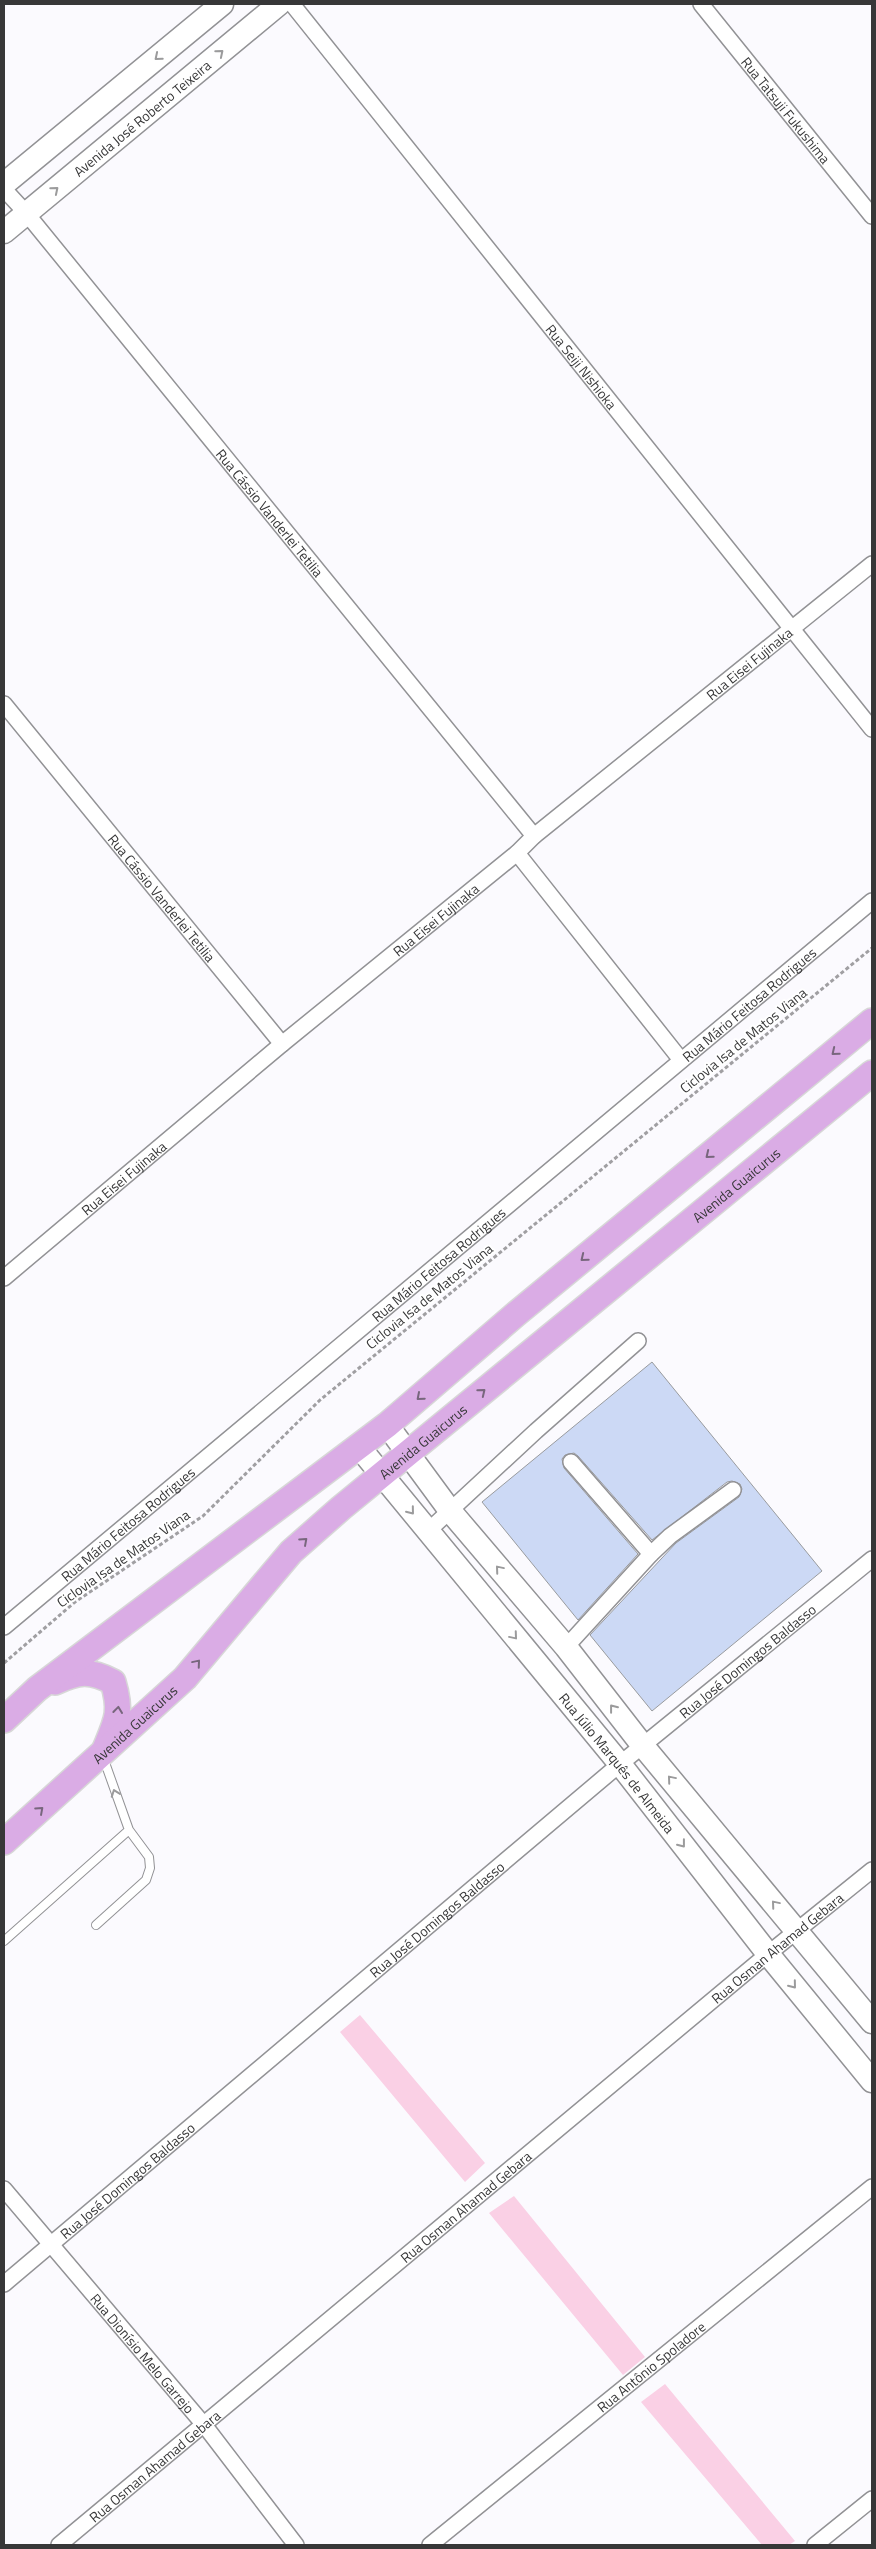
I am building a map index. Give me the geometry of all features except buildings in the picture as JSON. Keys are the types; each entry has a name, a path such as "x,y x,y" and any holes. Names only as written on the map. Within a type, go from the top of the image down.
{"main road":[{"path":"4,1720 37,1689 387,1426 516,1314 872,1021"},
{"name":"Avenida Guaicurus","path":"4,1842 102,1756 185,1678 291,1552 380,1473 408,1453 872,1073"},
{"path":"37,1689 75,1673 96,1673 113,1682 120,1703 116,1722 102,1756"}],"street":[{"path":"4,184 222,4"},
{"name":"Avenida José Roberto Teixeira","path":"4,232 279,4"},
{"name":"Rua Seiji Nishioka","path":"292,4 872,729"},
{"name":"Rua Tatsuji Fukushima","path":"701,4 872,216"},
{"name":"Rua Cássio Vanderlei Tetilia","path":"4,189 534,836"},
{"name":"Rua Eisei Fujinaka","path":"4,1278 282,1044 517,853 534,836 872,564"},
{"name":"Rua Cássio Vanderlei Tetilia","path":"4,704 282,1044"},
{"path":"517,853 681,1060"},
{"name":"Rua Mário Feitosa Rodrigues","path":"4,1626 872,901"},
{"path":"428,1531 451,1512 536,1431 638,1341"},
{"path":"387,1426 451,1512 566,1647 643,1746 872,2022"},
{"name":"Rua Júlio Marquês de Almeida","path":"359,1447 620,1764 768,1954 872,2081"},
{"path":"571,1462 651,1554"},
{"path":"566,1647 651,1554 670,1536 733,1490"},
{"name":"Rua José Domingos Baldasso","path":"4,2284 620,1764 872,1559"},
{"name":"Rua Osman Ahamad Gebara","path":"59,2545 205,2426 768,1954 872,1870"},
{"name":"Rua Antônio Spoladore","path":"430,2545 872,2187"},
{"name":"Rua Dionísio Melo Garrejo","path":"4,2189 205,2426 296,2545"},
{"path":"815,2545 872,2499"}],"lane":[{"path":"96,1925 146,1880 150,1868 149,1857 129,1830 102,1756"},
{"path":"4,1941 129,1830"}],"path":[{"name":"Ciclovia Isa de Matos Viana","path":"4,1663 75,1602 203,1516 320,1400 872,948"}],"shaded area":[{"path":"360,2015 485,2163 465,2182 340,2032"},
{"path":"514,2196 645,2357 623,2375 489,2213"},
{"path":"665,2384 795,2541 789,2545 762,2545 641,2402"}]}
